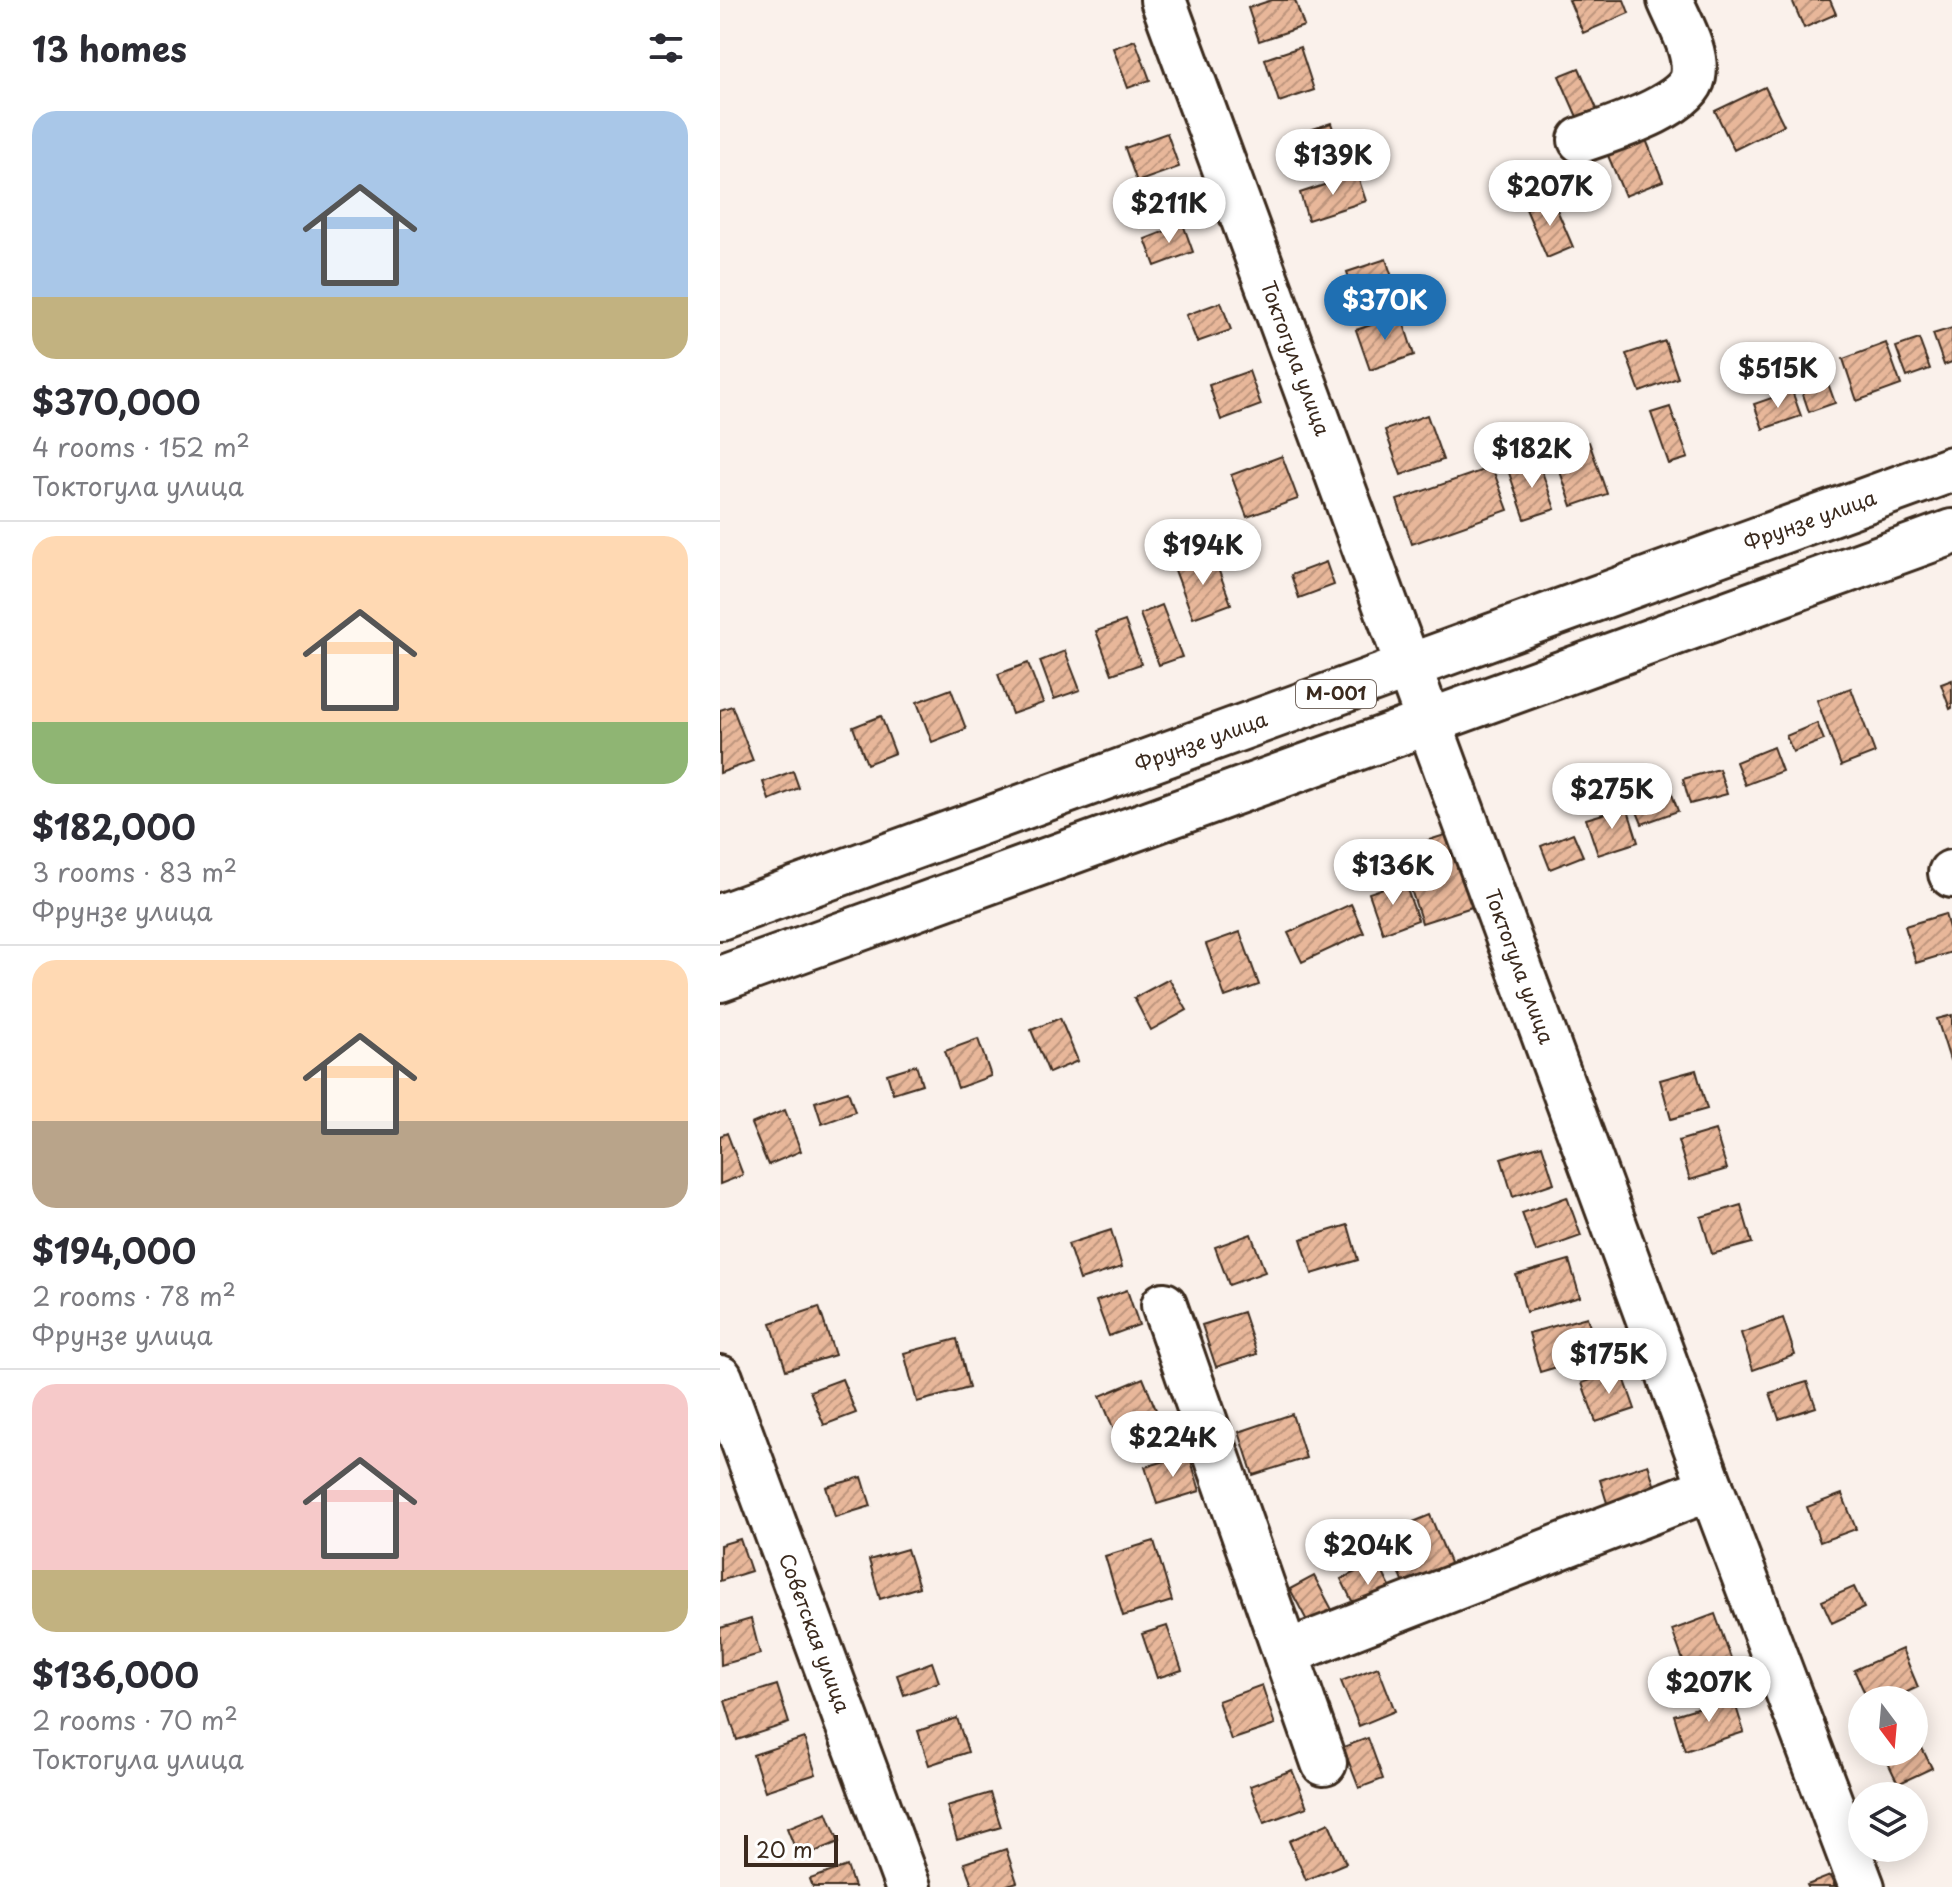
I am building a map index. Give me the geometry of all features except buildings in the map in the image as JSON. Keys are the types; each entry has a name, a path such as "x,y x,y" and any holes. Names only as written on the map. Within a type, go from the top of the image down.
{"street":[{"name":"Токтогула улица","path":"1163,0 1711,1488 1862,1887"},
{"path":"1581,140 1664,106 1683,94 1693,78 1691,52 1670,0"},
{"name":"Фрунзе улица","path":"720,917 1952,469"},
{"path":"720,979 1952,532"},
{"path":"1164,1305 1324,1763"},
{"name":"Советская улица","path":"720,1378 908,1887"},
{"path":"1286,1653 1711,1488"}]}
